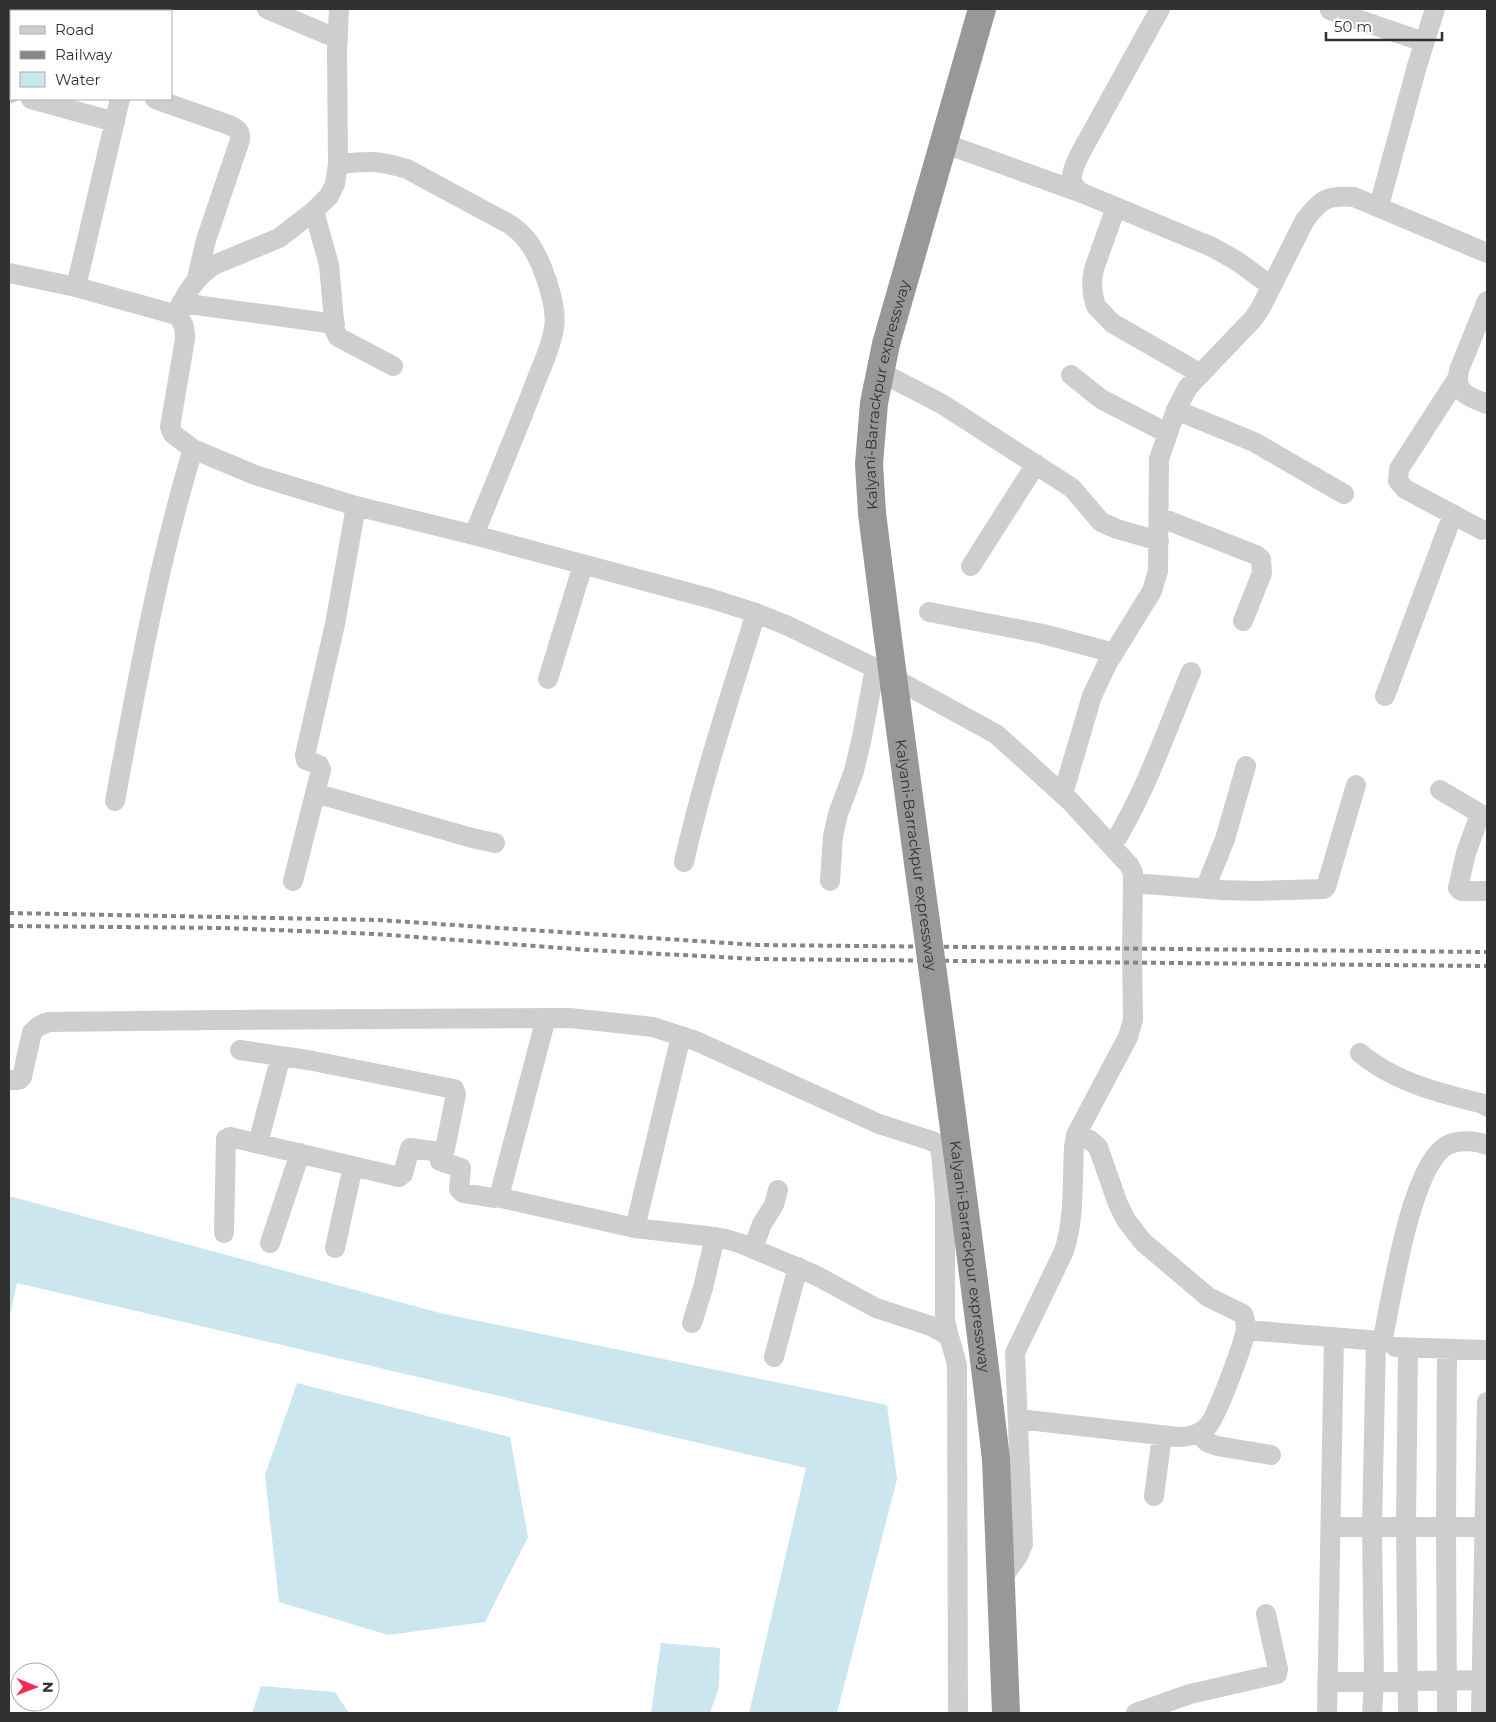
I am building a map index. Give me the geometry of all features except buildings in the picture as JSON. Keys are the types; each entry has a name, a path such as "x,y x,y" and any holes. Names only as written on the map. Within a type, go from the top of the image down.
{"highway":[{"name":"Kalyani-Barrackpur expressway","path":"982,9 886,344 874,403 869,464 872,513 893,686 967,1221 996,1459 1006,1713"}],"street":[{"path":"267,9 338,39"},
{"path":"197,278 214,265 279,238 314,211 329,196 335,184 338,164 339,9"},
{"path":"1082,193 1075,189 1071,181 1075,164 1160,9"},
{"path":"1379,206 1424,42 1435,9"},
{"path":"1330,10 1424,42"},
{"path":"35,100 115,122"},
{"path":"76,287 120,100"},
{"path":"158,100 229,125 237,129 240,134 240,140 206,240 197,278 179,309 185,329 185,339 170,428 173,434 193,449 255,475 356,506 474,535 712,599 786,625 875,668 996,734 1063,794 1129,864 1134,883 1133,1020 1128,1037 1076,1135 1069,1235 1064,1251 1015,1353 1023,1544 1018,1556 1001,1580"},
{"path":"943,143 1082,193 1212,247 1237,261 1271,286"},
{"path":"338,164 372,161 407,169 508,224 518,231 535,251 551,294 555,313 552,336 522,418 474,535"},
{"path":"1063,794 1092,696 1114,653 1152,591 1158,571 1159,459 1176,410 1188,387 1253,320 1305,220 1321,201 1329,197 1354,197 1487,253"},
{"path":"1116,207 1094,269 1092,281 1096,306 1112,322 1201,374"},
{"path":"314,211 329,266 334,324 338,338 393,366"},
{"path":"9,273 179,309 334,324"},
{"path":"1487,301 1457,379 1458,387 1462,392 1487,404"},
{"path":"880,372 942,404 1072,488 1101,522 1117,529 1159,540"},
{"path":"1071,375 1101,399 1168,433"},
{"path":"1457,379 1399,469 1398,481 1406,489 1482,530"},
{"path":"1176,410 1254,442 1344,494"},
{"path":"115,801 158,581 177,502 193,449"},
{"path":"971,566 1036,464"},
{"path":"293,881 321,767 306,760 304,755 339,606 356,506"},
{"path":"1385,696 1453,514"},
{"path":"1159,517 1218,539 1256,555 1261,559 1262,572 1243,621"},
{"path":"548,679 583,565"},
{"path":"929,612 1044,634 1114,653"},
{"path":"684,862 703,784 756,613"},
{"path":"830,881 833,836 838,814 854,771 875,668"},
{"path":"1112,846 1139,799 1191,672"},
{"path":"1204,889 1225,839 1246,766"},
{"path":"1134,883 1256,891 1324,889 1356,785"},
{"path":"1440,790 1479,813 1466,853 1458,888 1461,891 1487,891"},
{"path":"315,793 455,834 495,843"},
{"path":"500,1196 546,1018"},
{"path":"9,1080 18,1080 22,1076 32,1032 48,1022 570,1018 653,1027 681,1036 705,1045 879,1124 938,1144 941,1153 945,1199 945,1318 947,1335 958,1366 958,1713"},
{"path":"635,1228 681,1036"},
{"path":"240,1050 454,1089 456,1094 445,1149 441,1153 440,1161 461,1168 459,1189 463,1193 494,1198 500,1196 510,1200 635,1228 726,1239 753,1248 815,1274 876,1308 931,1326 947,1335"},
{"path":"1360,1053 1374,1065 1401,1078 1447,1095 1484,1104 1487,1107"},
{"path":"258,1143 281,1056"},
{"path":"1018,1419 1178,1438 1199,1433 1214,1418 1246,1330 1243,1314 1208,1297 1143,1242 1126,1220 1118,1204 1098,1147 1090,1140 1076,1135"},
{"path":"224,1233 226,1139 230,1137 399,1177 403,1174 410,1148 414,1147 441,1153"},
{"path":"1378,1341 1383,1338 1403,1241 1422,1178 1432,1159 1444,1147 1456,1142 1481,1142 1487,1145"},
{"path":"270,1244 300,1154"},
{"path":"335,1248 353,1166"},
{"path":"753,1248 762,1224 774,1205 778,1190"},
{"path":"692,1323 703,1288 715,1237"},
{"path":"774,1357 798,1267"},
{"path":"1246,1330 1378,1341 1393,1347 1487,1350"},
{"path":"1327,1713 1332,1527 1334,1338"},
{"path":"1372,1713 1374,1681 1372,1527 1378,1341"},
{"path":"1408,1348 1406,1527 1408,1713"},
{"path":"1447,1349 1447,1713"},
{"path":"955,1355 1015,1353"},
{"path":"1481,1713 1484,1680 1487,1402"},
{"path":"1199,1433 1207,1442 1217,1446 1271,1455"},
{"path":"1154,1496 1162,1436"},
{"path":"1332,1527 1486,1527"},
{"path":"1136,1713 1198,1692 1277,1674 1278,1669 1266,1614"},
{"path":"1328,1682 1484,1680"}],"water":[{"path":"9,1196 440,1313 887,1405 897,1479 837,1713 749,1713 806,1468 17,1283 9,1320"},
{"path":"297,1383 510,1437 528,1537 485,1622 388,1635 279,1602 265,1475"},
{"path":"661,1643 720,1648 719,1687 710,1713 651,1713"},
{"path":"261,1686 335,1692 349,1713 252,1713"}],"railway":[{"path":"9,913 378,920 758,945 1487,952"},
{"path":"9,926 224,928 376,934 588,950 756,959 1487,966"}]}
